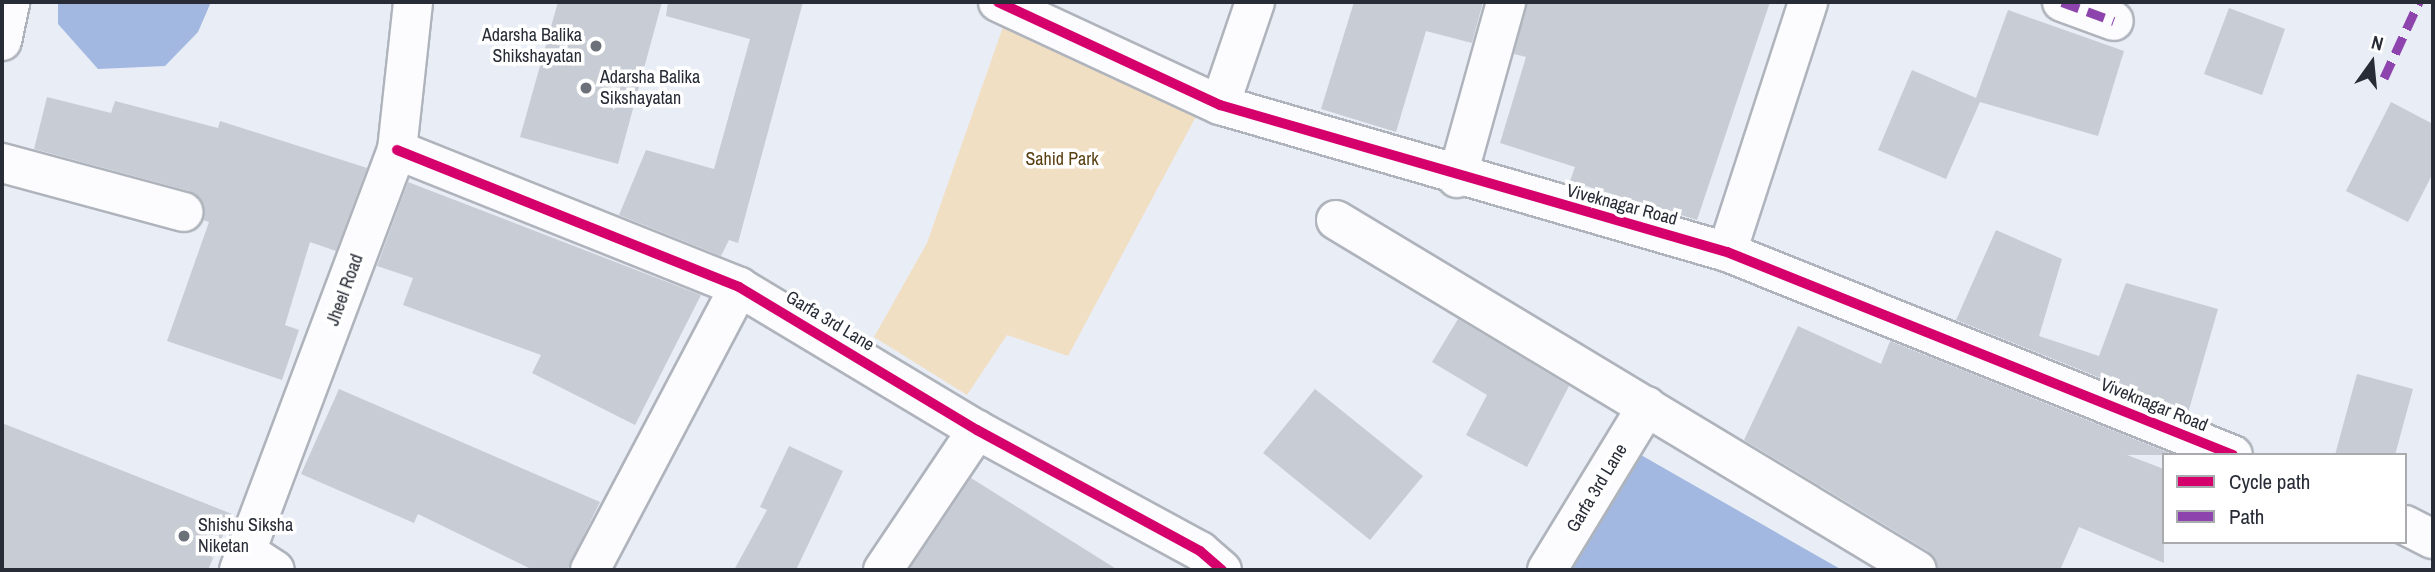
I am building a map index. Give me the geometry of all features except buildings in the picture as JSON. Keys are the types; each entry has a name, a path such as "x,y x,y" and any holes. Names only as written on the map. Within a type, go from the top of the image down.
{"street":[{"path":"2,41 10,2"},
{"name":"Jheel Road","path":"254,564 397,149 413,2"},
{"name":"Viveknagar Road","path":"998,2 1220,104 1457,177 1727,252 2228,453"},
{"path":"1220,104 1255,2"},
{"path":"1457,177 1506,2"},
{"path":"1727,252 1808,2"},
{"path":"2062,2 2114,22"},
{"name":"Garfa 3rd Lane","path":"397,149 739,287 1208,566"},
{"path":"2,163 183,212"},
{"path":"1336,220 1917,570"},
{"path":"590,570 739,287"},
{"name":"Garfa 3rd Lane","path":"1548,570 1647,406"},
{"path":"883,570 977,430"},
{"path":"2407,526 2433,539"}],"green space":[{"name":"Sahid Park","path":"1003,27 1200,109 1068,356 1007,335 967,395 874,337 927,243"}],"water":[{"path":"58,2 211,2 198,32 165,66 98,69 58,24"},
{"path":"1641,455 1842,570 1571,570"}],"marked path":[{"path":"2062,2 2114,21"},
{"path":"2384,78 2419,2"}],"cycle path":[{"path":"998,2 1220,105 1727,252 2228,453"},
{"path":"397,150 739,287 977,430 1200,551 1222,570"}],"place":[{"name":"Adarsha Balika Shikshayatan","path":"596,46"},
{"name":"Adarsha Balika Sikshayatan","path":"586,88"},
{"name":"Shishu Siksha Niketan","path":"184,536"}]}
